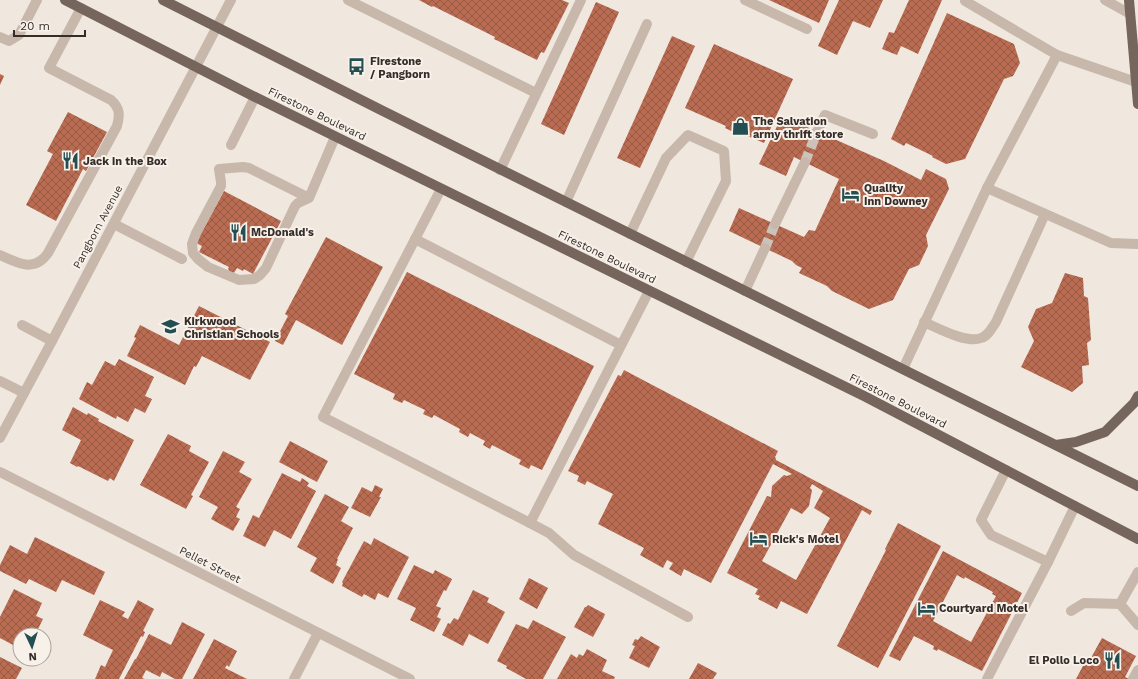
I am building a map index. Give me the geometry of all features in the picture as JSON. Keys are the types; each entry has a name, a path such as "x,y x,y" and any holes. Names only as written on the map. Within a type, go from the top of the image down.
{"main road":[{"name":"Firestone Boulevard","path":"65,0 255,98 866,397 1138,539"},
{"path":"163,0 500,170 1138,486"},
{"path":"1129,0 1138,104"},
{"path":"1056,445 1076,442 1105,432 1134,403 1138,396"}],"street":[{"path":"0,37 9,41 19,35 37,0"},
{"name":"Pangborn Avenue","path":"0,438 231,0"},
{"path":"348,0 536,93"},
{"path":"500,170 581,0"},
{"path":"745,0 806,28"},
{"path":"1105,0 1130,14"},
{"path":"965,1 1057,55 1136,82"},
{"path":"0,255 17,263 26,265 35,264 43,260 117,126 119,111 111,100 50,68 80,8"},
{"path":"566,202 647,24"},
{"path":"903,369 987,188 1057,55"},
{"path":"231,145 255,98"},
{"path":"817,132 825,115 874,134"},
{"path":"630,234 666,158 688,135 724,151 726,181 686,262"},
{"path":"309,198 249,168 219,169 221,186 196,234 192,244 193,253 208,267 239,280 254,279 260,275 266,268 295,206 309,198 335,137"},
{"path":"775,224 805,162"},
{"path":"987,188 1111,243 1138,244"},
{"path":"441,189 323,417 549,533 574,555 688,617"},
{"path":"924,322 962,337 974,340 982,338 989,333 996,322 1045,214"},
{"path":"114,224 182,259"},
{"path":"416,239 621,345"},
{"path":"745,291 765,248"},
{"path":"530,523 649,291"},
{"path":"22,325 52,341"},
{"path":"0,381 24,393"},
{"path":"1006,470 981,520 991,535 1048,562"},
{"name":"Pellet Street","path":"0,472 410,679"},
{"path":"987,679 1048,562 1075,506"},
{"path":"1120,604 1138,572"},
{"path":"1071,611 1084,603 1120,604 1138,625"},
{"path":"294,679 318,633"},
{"path":"1133,679 1138,670"}],"building":[{"path":"419,0 562,0 569,3 544,53 541,52 537,60 494,39 495,37"},
{"path":"769,0 829,0 819,23"},
{"path":"839,0 883,0 870,28 853,21 837,55 818,46"},
{"path":"909,0 942,0 918,54 901,46 897,55 882,49 889,32 894,33"},
{"path":"596,2 619,12 564,135 541,124"},
{"path":"947,13 1014,44 1020,63 1013,76 1004,79 965,159 946,164 906,143 904,146 891,139"},
{"path":"672,36 695,46 640,168 617,158"},
{"path":"714,44 793,79 764,143 743,134 742,136 725,128 726,126 685,108"},
{"path":"0,74 4,76 0,85"},
{"name":"Jack in the Box","path":"68,112 107,132 86,171 83,169 56,221 26,205 53,154 47,151"},
{"path":"782,116 884,161 921,180 926,169 946,179 949,189 926,235 928,246 919,265 909,269 893,300 869,309 832,291 827,286 799,273 802,268 792,261 729,231 739,208 804,237 809,230 815,231 839,179 794,157 786,176 759,164"},
{"name":"McDonald's","path":"224,191 281,221 253,274 244,269 243,271 237,268 232,276 227,273 229,267 199,252 202,246 196,243"},
{"path":"326,237 383,267 342,345 296,320 283,345 275,341 288,316 285,314"},
{"path":"407,272 594,366 542,470 531,465 529,469 519,464 521,460 492,445 490,449 483,445 485,441 470,433 468,437 459,432 460,429 434,415 432,418 423,414 425,410 404,400 402,403 393,399 395,394 354,374"},
{"path":"1065,273 1083,278 1084,296 1088,298 1091,340 1087,343 1089,365 1082,366 1083,383 1072,392 1021,367 1034,341 1028,327 1036,309 1052,303"},
{"path":"199,306 270,342 250,380 202,356 196,367 194,366 185,385 127,356 136,338 134,337 140,325 179,345"},
{"path":"119,359 154,377 145,396 152,399 145,413 135,408 128,422 117,416 116,419 79,399 87,382 92,385 105,361 115,366"},
{"path":"624,370 778,451 775,457 776,460 872,511 870,515 862,510 807,614 781,601 777,609 758,599 760,596 755,594 758,589 727,573 767,496 771,497 772,486 784,475 787,476 792,474 773,464 711,583 684,569 681,576 669,569 673,563 667,560 663,568 640,555 644,548 598,524 613,494 587,481 585,485 577,481 579,476 568,471 618,375 621,376","holes":["812,484 823,491 814,508 830,518 796,580 762,561 791,508 802,514 809,506 812,490 810,488"]},
{"path":"73,407 87,415 88,413 99,419 98,421 134,440 114,481 110,478 108,481 70,463 81,440 62,430"},
{"path":"168,434 191,446 189,451 209,462 191,495 193,496 186,509 140,485"},
{"path":"290,441 328,461 317,482 279,462"},
{"path":"223,451 245,462 239,472 252,479 236,507 240,509 236,517 240,519 233,531 211,519 218,507 199,497"},
{"path":"282,473 300,482 302,478 309,483 307,486 316,491 291,539 274,530 265,547 243,536 253,515 259,518"},
{"path":"375,485 383,489 379,497 381,497 370,517 351,508 362,487 372,492"},
{"path":"325,494 349,507 341,521 353,528 337,559 336,565 341,568 333,584 310,571 317,558 297,547"},
{"path":"898,523 941,546 878,668 837,646 886,550 885,549"},
{"path":"35,537 105,572 94,595 62,580 56,592 29,579 26,584 0,571 0,565 10,545 27,554"},
{"path":"374,538 409,557 388,598 378,593 375,600 364,594 362,597 342,586 342,582 364,541 371,545"},
{"name":"Courtyard Motel","path":"943,551 1022,593 982,671 938,649 937,651 933,649 934,646 914,636 900,661 889,656","holes":["957,575 964,579 965,577 993,592 992,594 996,596 971,642 933,621"]},
{"path":"414,565 433,574 435,570 452,579 446,591 444,590 436,606 441,608 437,617 441,619 434,632 410,620 416,608 397,599"},
{"path":"529,578 548,588 537,609 519,599"},
{"path":"14,589 42,603 36,616 43,619 39,627 12,627 12,644 0,638 0,617"},
{"path":"473,590 489,598 487,602 505,612 488,644 469,634 463,646 442,635 448,623 450,624 454,618 458,620"},
{"path":"100,600 125,612 122,616 128,619 138,600 154,609 143,631 145,632 143,637 141,636 119,679 95,679 101,665 105,667 113,650 83,635"},
{"path":"588,605 605,614 593,637 574,627 585,607"},
{"path":"533,620 566,637 543,679 526,679 506,668 507,666 497,661 516,624 528,629"},
{"path":"182,622 205,634 182,679 175,679 162,672 160,677 146,670 142,678 145,679 124,679 149,634 171,645"},
{"path":"641,636 660,647 649,668 629,658 635,646 632,645 635,639 638,640"},
{"name":"El Pollo Loco","path":"1102,638 1136,656 1125,677 1129,679 1076,679 1084,664 1087,665"},
{"path":"214,639 237,651 229,667 227,665 225,668 247,679 193,679"},
{"path":"587,649 607,660 602,671 615,677 614,679 557,679 571,654 577,658 579,654 583,656"},
{"path":"0,657 12,663 12,667 22,668 16,679 0,679"},
{"path":"698,663 717,673 713,679 689,679"}],"tunnel":[{"path":"805,162 817,132"},
{"path":"765,248 775,224"}],"place":[{"name":"Firestone / Pangborn","path":"357,67"},
{"name":"The Salvation army thrift store","path":"740,127"},
{"name":"Jack in the Box","path":"70,161"},
{"name":"Quality Inn Downey","path":"851,194"},
{"name":"McDonald's","path":"238,232"},
{"name":"Kirkwood Christian Schools","path":"171,327"},
{"name":"Rick's Motel","path":"759,539"},
{"name":"Courtyard Motel","path":"926,608"},
{"name":"El Pollo Loco","path":"1112,660"}]}
